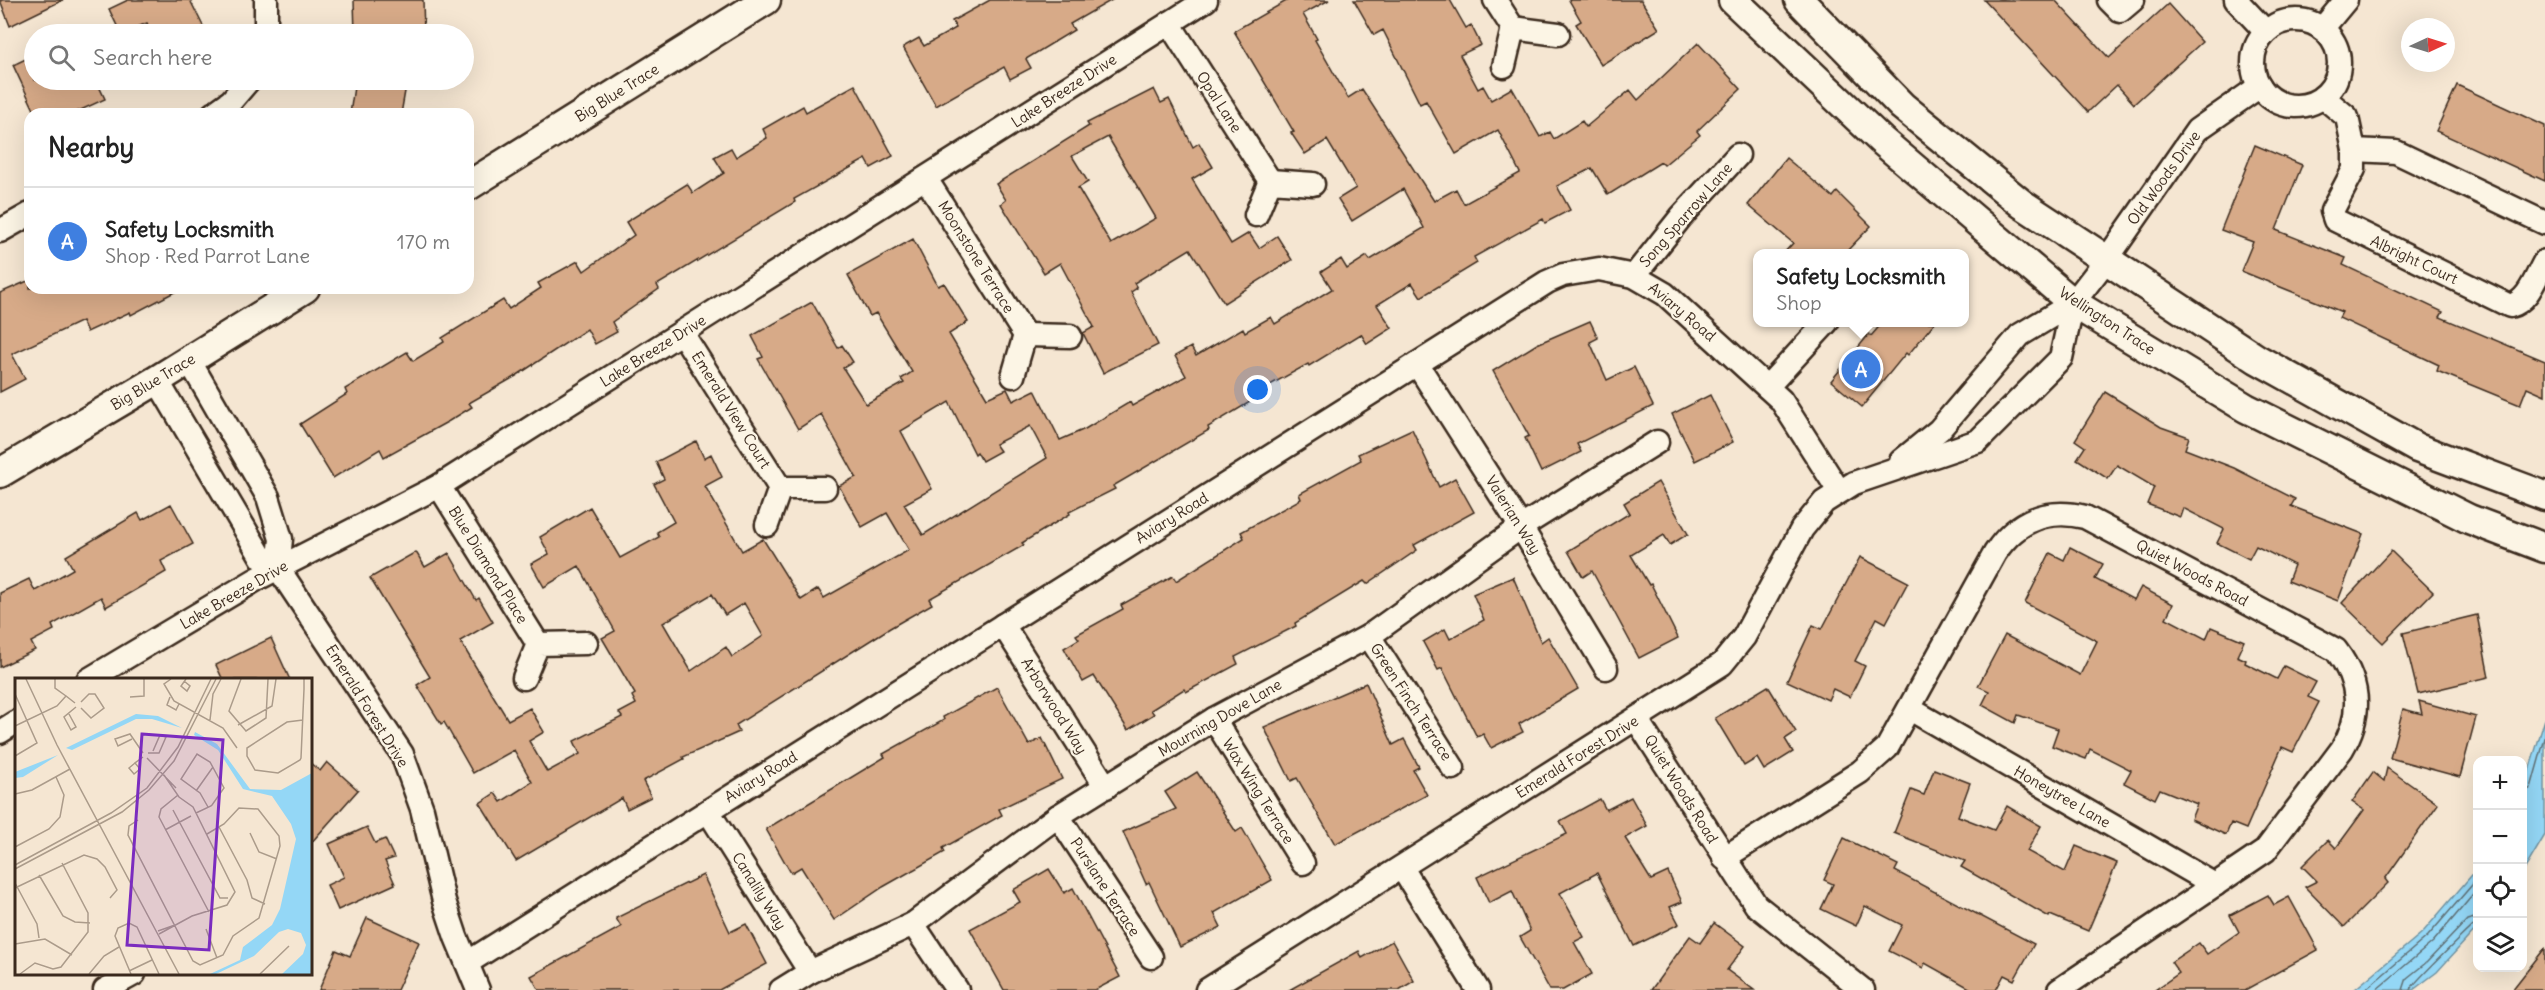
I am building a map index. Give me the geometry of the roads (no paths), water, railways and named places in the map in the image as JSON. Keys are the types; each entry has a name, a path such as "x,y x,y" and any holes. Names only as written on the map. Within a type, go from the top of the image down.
{"street":[{"path":"266,0 266,24"},
{"name":"Big Blue Trace","path":"474,182 766,0"},
{"name":"Lake Breeze Drive","path":"91,678 278,568 438,486 1206,0"},
{"path":"1495,0 1513,28 1504,66"},
{"name":"Wellington Trace","path":"1733,0 1881,140 2073,303 2246,408 2469,519 2545,548"},
{"path":"1799,0 1902,106 2022,204 2257,359 2417,448 2545,496"},
{"path":"2109,0 2120,12 2133,0"},
{"path":"2236,0 2266,32"},
{"path":"2322,29 2346,0"},
{"path":"2300,20 2322,29 2331,38 2339,63 2337,75 2323,97 2310,104 2289,105 2269,96 2260,86 2254,72 2253,58 2266,32 2287,21 2300,20"},
{"name":"Opal Lane","path":"1169,23 1270,181"},
{"path":"1513,28 1558,34"},
{"name":"Old Woods Drive","path":"2108,259 2197,130 2260,86"},
{"path":"221,108 240,90"},
{"name":"Albright Court","path":"2323,97 2348,117 2355,150 2354,169 2332,211 2335,220 2510,306 2518,304 2525,297 2545,261"},
{"path":"2355,150 2396,152 2545,223"},
{"name":"Song Sparrow Lane","path":"1634,276 1681,217 1738,156"},
{"name":"Moonstone Terrace","path":"926,179 1025,335"},
{"path":"1256,215 1270,181 1313,184"},
{"path":"0,231 24,217"},
{"name":"Emerald Forest Drive","path":"1888,471 1939,430 2020,335 2073,303 2108,259"},
{"name":"Aviary Road","path":"467,963 1563,274 1599,269 1634,276 1665,294 1781,400 1839,490"},
{"name":"Big Blue Trace","path":"0,473 157,380 295,294"},
{"name":"Emerald Forest Drive","path":"1208,990 1708,675 1735,651 1802,529 1818,509 1839,490 1978,441 2061,358 2073,303"},
{"path":"1767,387 1822,327"},
{"name":"Emerald View Court","path":"682,333 780,488"},
{"path":"1013,376 1025,335 1070,336"},
{"path":"189,360 268,497 281,539 278,568"},
{"name":"Valerian Way","path":"1417,364 1521,527 1606,668"},
{"name":"Emerald Forest Drive","path":"157,380 262,558 278,568 402,754 417,790 444,900 478,990"},
{"name":"Mourning Dove Lane","path":"781,990 810,972 913,924 1059,816 1214,719 1369,636 1521,527 1657,442"},
{"name":"Blue Diamond Place","path":"438,486 538,644"},
{"path":"767,525 780,488 825,488"},
{"name":"Quiet Woods Road","path":"1724,858 1874,761 1896,734 2004,539 2017,527 2050,513 2068,513 2085,517 2336,650 2354,680 2357,716 2352,733 2265,851 2059,990"},
{"name":"Arborwood Way","path":"1003,625 1106,787"},
{"name":"Green Finch Terrace","path":"1369,636 1453,768"},
{"path":"524,678 538,644 586,643"},
{"name":"Honeytree Lane","path":"1910,709 2215,885"},
{"name":"Wax Wing Terrace","path":"1214,719 1303,863"},
{"name":"Quiet Woods Road","path":"1637,720 1756,905 1863,990"},
{"path":"0,732 15,723"},
{"name":"Canalily Way","path":"708,811 810,972"},
{"name":"Purslane Terrace","path":"1059,816 1151,957"},
{"path":"1401,868 1478,990"},
{"path":"913,924 957,990"},
{"path":"105,990 132,975"}],"water":[{"path":"2545,719 2545,835 2527,865 2527,810 2527,777"},
{"path":"2473,874 2473,932 2437,972 2413,990 2354,990 2423,932"}],"place":[{"name":"Safety Locksmith","path":"1861,369"}]}
